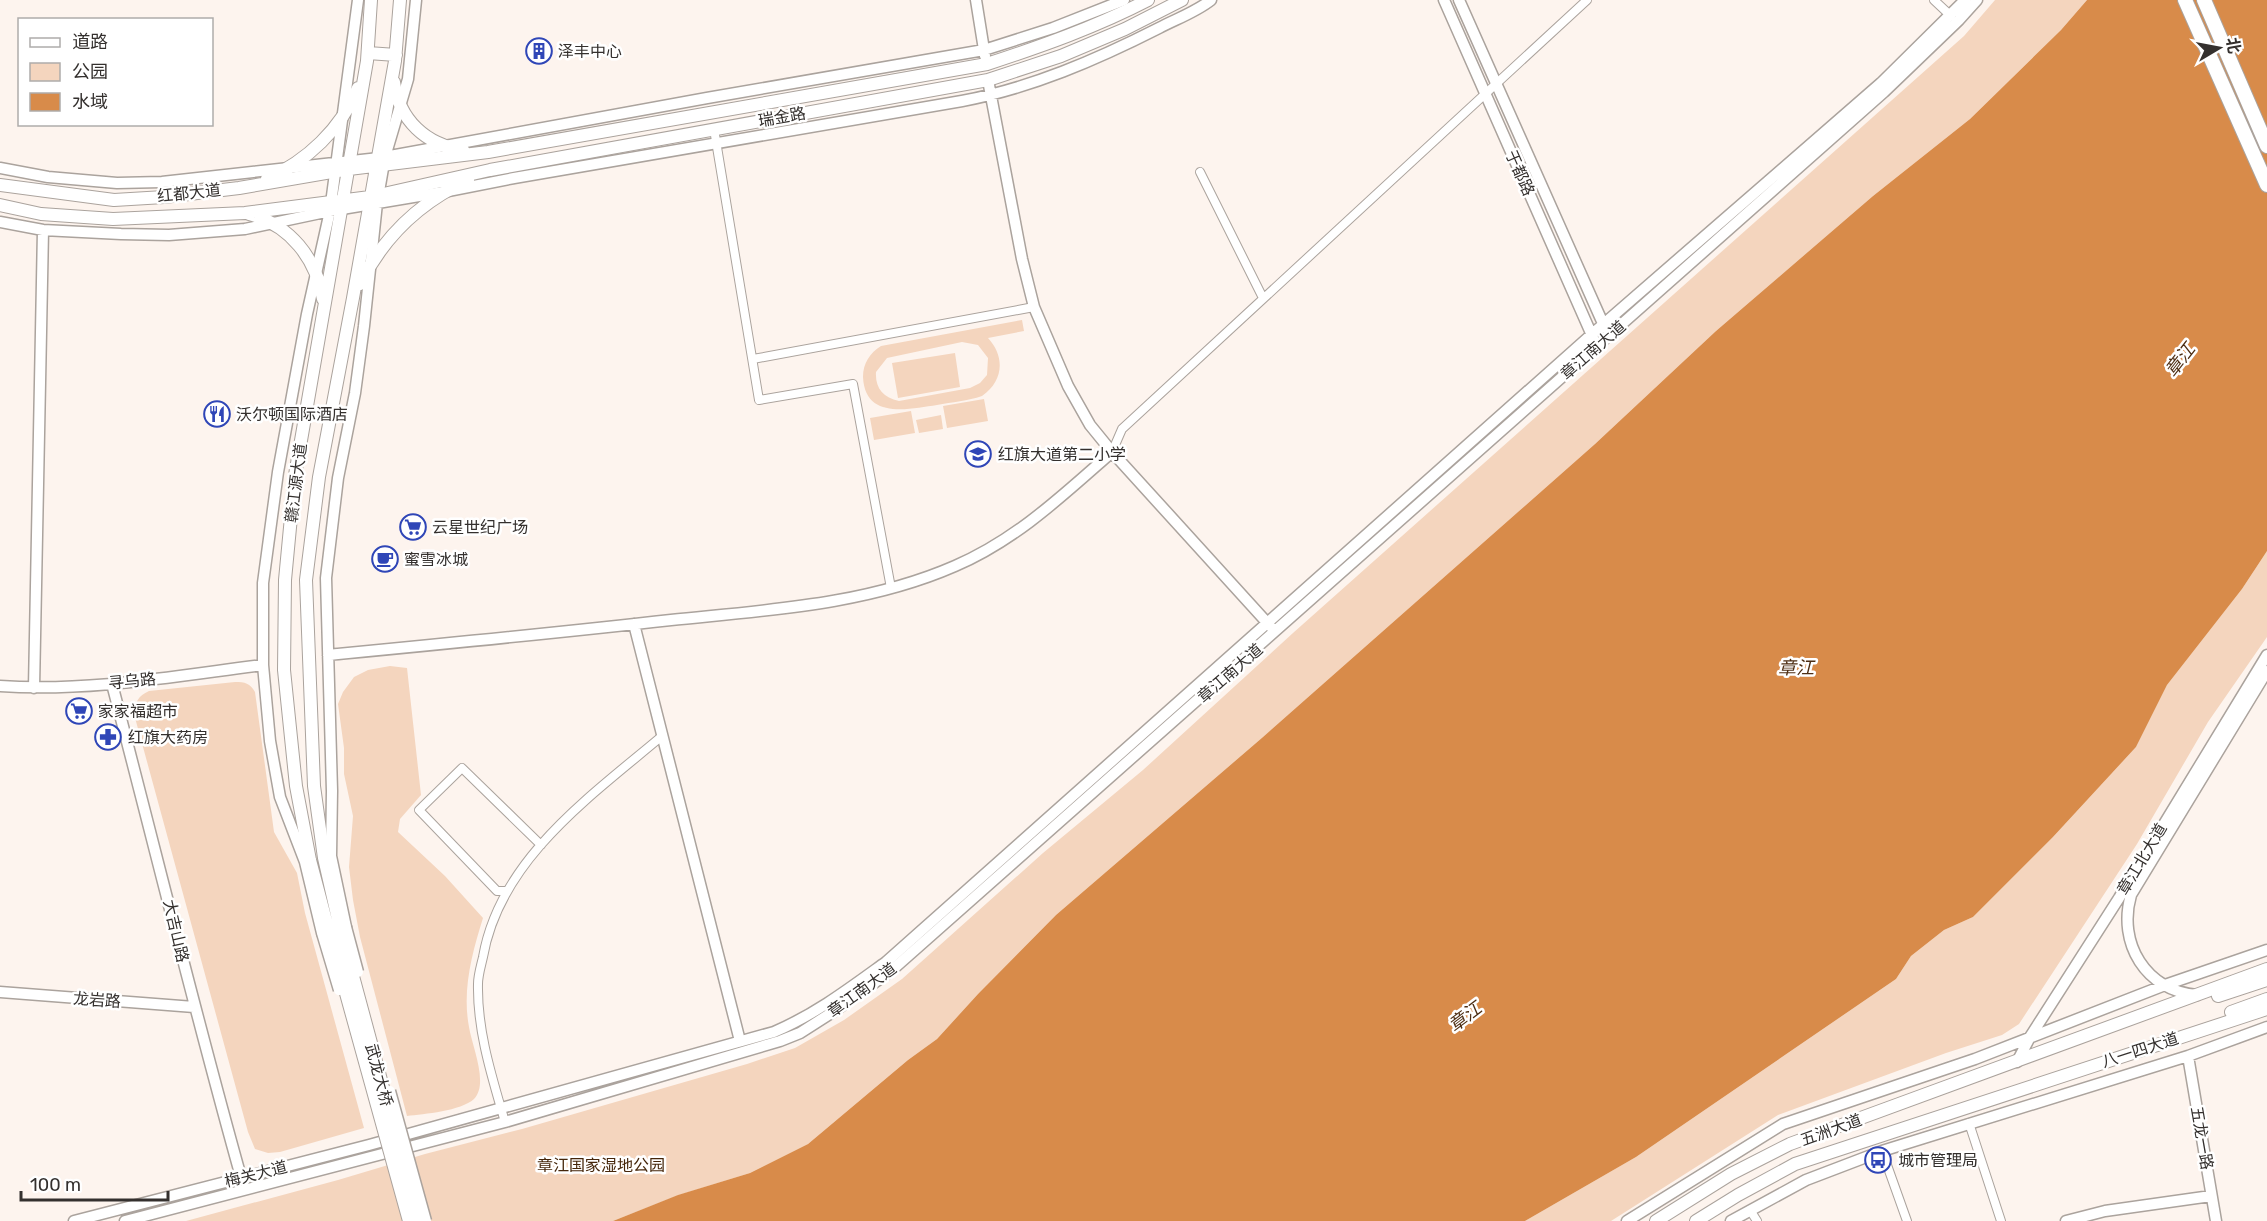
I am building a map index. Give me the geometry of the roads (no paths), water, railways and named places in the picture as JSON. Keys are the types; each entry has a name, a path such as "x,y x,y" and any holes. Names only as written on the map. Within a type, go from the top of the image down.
{"highway":[{"path":"2185,0 2267,185"},
{"path":"2204,0 2267,146"}],"main road":[{"name":"赣江源大道","path":"334,930 310,860 296,786 284,670 285,580 295,475 324,312 336,205 349,165 367,57 371,0"},
{"name":"赣江源大道","path":"334,930 314,786 306,580 319,477 381,161 395,58 400,0"},
{"name":"瑞金路","path":"381,161 488,152 987,64 1058,40 1117,16 1148,0"},
{"name":"瑞金路","path":"374,200 490,170 988,80 1061,56 1125,29 1182,0"},
{"path":"239,188 290,167 320,144 343,115 357,91 367,57 395,58 394,80 399,104 405,116 418,130 444,147 488,152"},
{"name":"红都大道","path":"0,185 114,200 164,197 239,188 336,167 381,161"},
{"path":"353,298 370,264 398,227 443,192 490,170"},
{"name":"红都大道","path":"0,205 41,214 113,219 245,213 374,200"},
{"path":"245,213 272,223 301,246 317,273 324,312"},
{"name":"武龙大桥","path":"334,930 409,1221"},
{"name":"武龙大桥","path":"334,930 419,1221"},
{"name":"八一四大道","path":"2017,1062 2267,969"},
{"path":"2017,1062 2267,980"},
{"path":"2013,1091 2267,999"},
{"name":"八一四大道","path":"2013,1091 2267,1009"},
{"name":"五洲大道","path":"1656,1221 1731,1174 1790,1144 2017,1062"},
{"name":"五洲大道","path":"1696,1221 1795,1164 2013,1091"}],"street":[{"path":"358,0 336,167 336,205 317,273 278,472 263,583 263,665 270,741 280,797 304,862 334,930 426,1221"},
{"path":"381,161 408,79 416,0"},
{"path":"976,0 987,64"},
{"path":"381,161 706,98 984,50 1053,28 1124,0"},
{"path":"404,1221 334,930 331,856 332,791 326,578 338,478 361,348 374,200 443,192 992,95 1069,71 1136,40 1211,0"},
{"name":"于都路","path":"1444,0 1597,346"},
{"name":"于都路","path":"1459,0 1609,336"},
{"path":"328,655 794,608 891,588 955,566 996,545 1045,511 1112,452 1122,429 1426,146 1462,117 1485,92 1587,0"},
{"path":"1934,0 1951,16"},
{"name":"章江南大道","path":"369,1145 774,1032 796,1023 827,1004 886,962 1591,335 1881,83 1965,0"},
{"name":"章江南大道","path":"373,1156 505,1122 743,1053 800,1033 891,971 1276,633 1884,92 1977,0"},
{"path":"988,80 1022,259 1034,307 1068,386 1090,425 1112,452 1276,633"},
{"path":"714,129 759,400 854,384 891,588"},
{"path":"0,168 48,177 117,183 162,182 290,167 336,167"},
{"path":"1200,172 1263,298"},
{"path":"0,222 43,230 169,235 245,230 336,205"},
{"path":"34,688 43,230"},
{"path":"753,359 1034,307"},
{"path":"634,624 740,1041"},
{"name":"章江北大道","path":"2017,1062 2030,1037 2119,898 2267,655"},
{"name":"寻乌路","path":"0,686 34,688 112,684 263,665"},
{"name":"章江北大道","path":"2165,986 2146,971 2130,945 2127,915 2131,895 2267,670"},
{"name":"大吉山路","path":"112,684 194,1007 241,1178"},
{"path":"505,1122 486,1048 479,1005 478,982 486,939 506,891 530,857 601,788 662,736"},
{"path":"506,891 497,891 419,810 462,768 541,845"},
{"path":"1627,1221 1783,1124 1975,1059 2165,986 2267,950"},
{"path":"2165,986 2180,992 2200,995"},
{"name":"龙岩路","path":"0,992 194,1007"},
{"path":"1731,1221 1806,1180 1882,1151 2188,1056 2267,1028"},
{"name":"五龙一路","path":"2188,1056 2216,1221"},
{"path":"1969,1123 2001,1221"},
{"name":"梅关大道","path":"74,1221 369,1145"},
{"path":"1882,1151 1907,1221"},
{"name":"梅关大道","path":"125,1221 373,1156"},
{"path":"2066,1221 2105,1210 2211,1196"},
{"path":"1750,1210 1757,1221"},
{"path":"2094,1221 2105,1210"}],"water":[{"name":"章江","path":"2087,0 2267,0 2267,551 2242,589 2167,685 2136,747 2053,837 1973,917 1944,930 1911,956 1896,979 1636,1157 1525,1221 613,1221 678,1195 750,1173 808,1144 908,1060 937,1039 1056,915 1263,737 1595,444 1716,331 1873,196 1970,119 2061,30"}],"place":[{"name":"泽丰中心","path":"539,51"},
{"name":"沃尔顿国际酒店","path":"217,414"},
{"name":"红旗大道第二小学","path":"978,454"},
{"name":"云星世纪广场","path":"413,527"},
{"name":"蜜雪冰城","path":"385,559"},
{"name":"家家福超市","path":"79,711"},
{"name":"红旗大药房","path":"108,737"},
{"name":"城市管理局","path":"1878,1160"}],"park label":[{"name":"章江国家湿地公园","path":"601,1165"}]}
